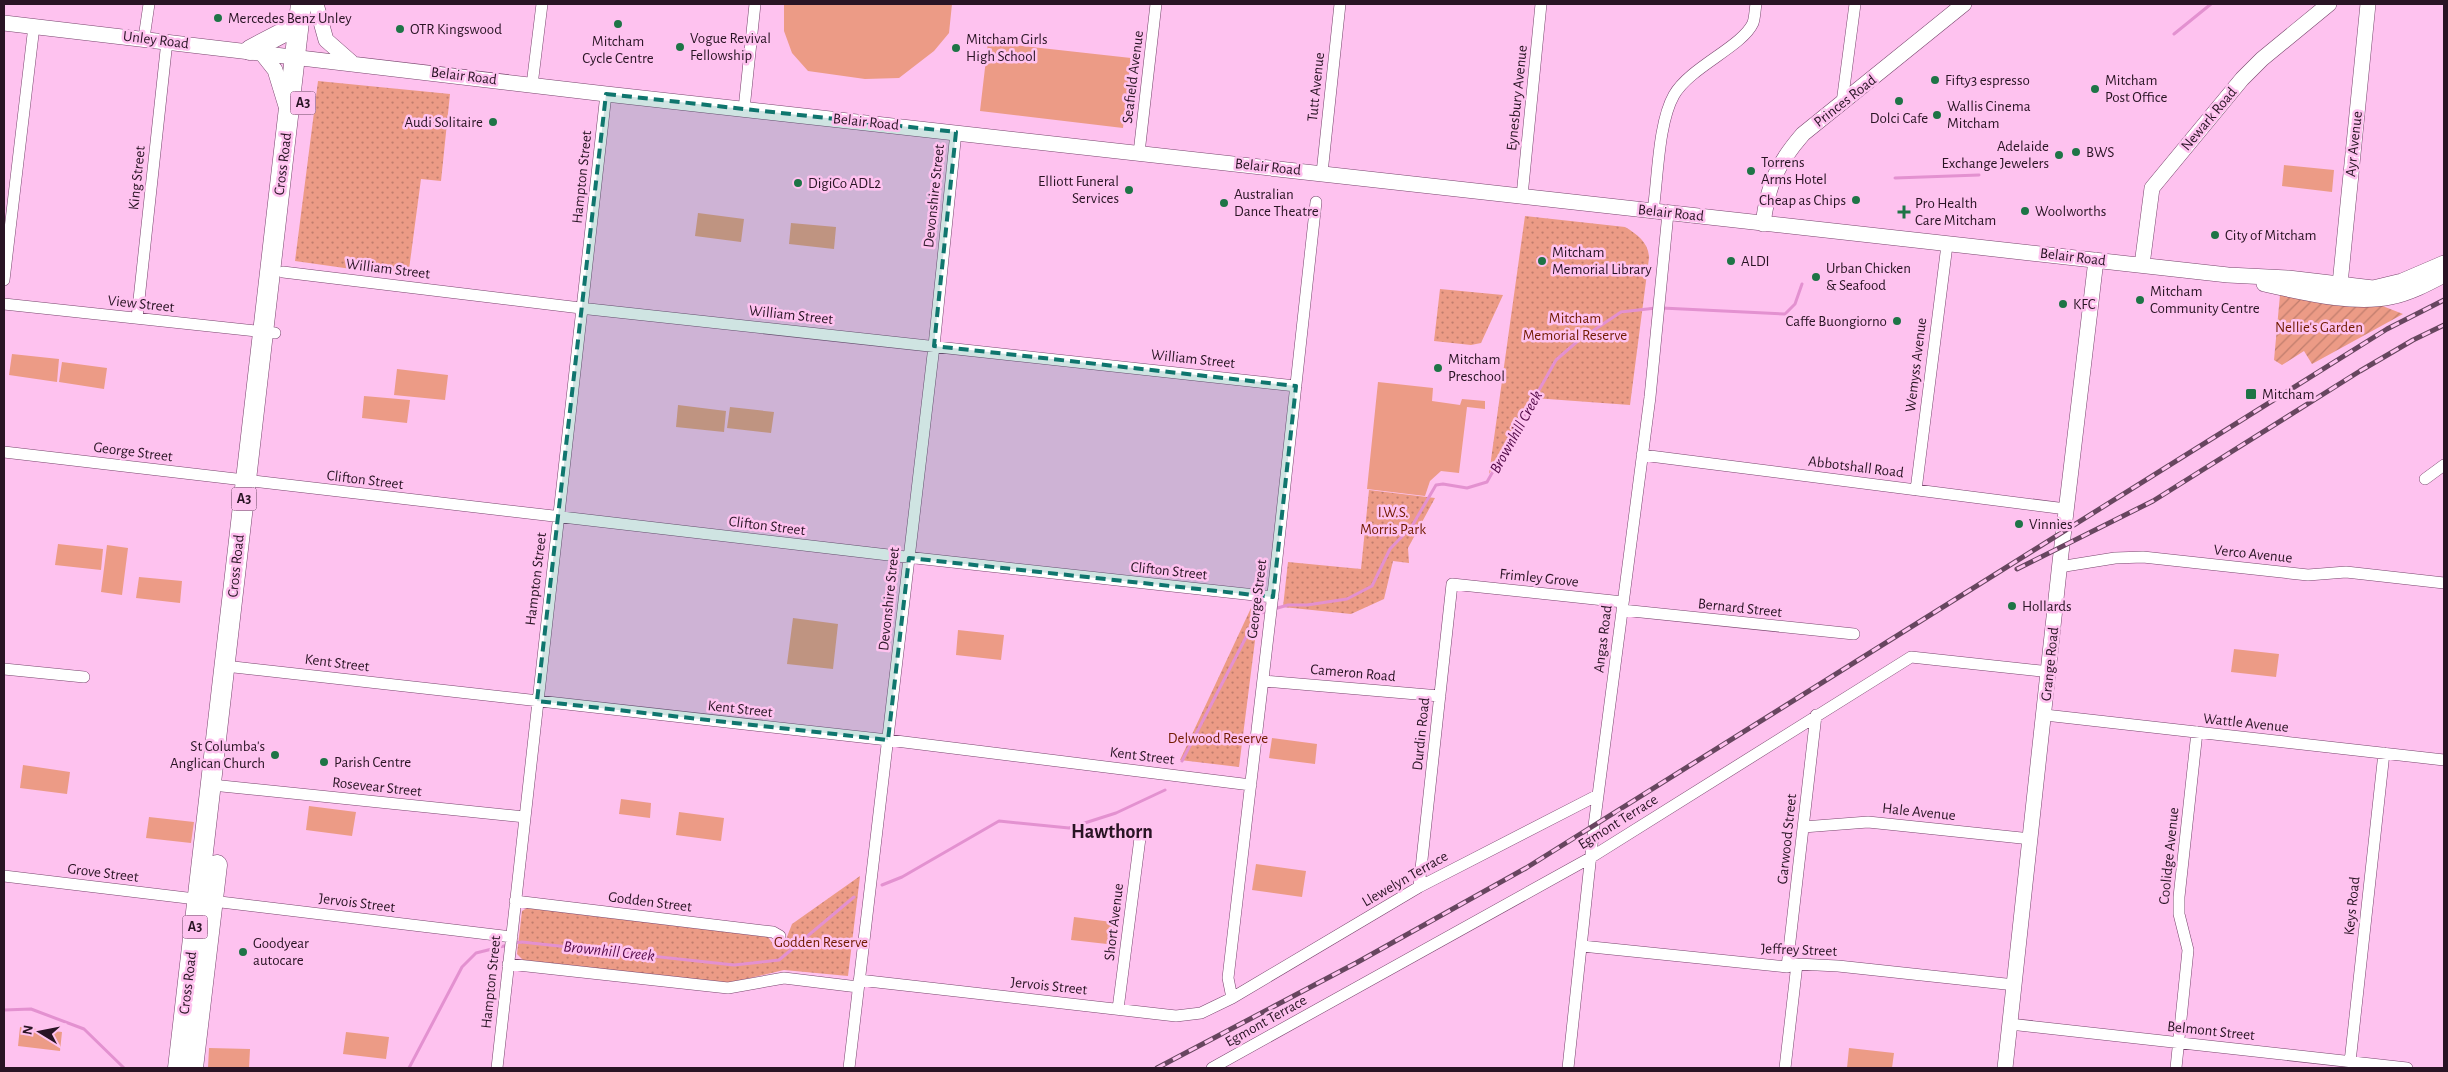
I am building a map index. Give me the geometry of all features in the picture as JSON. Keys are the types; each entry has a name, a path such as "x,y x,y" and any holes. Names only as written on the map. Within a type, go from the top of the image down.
{"highway":[{"name":"Cross Road","path":"178,1068 205,901 219,786 269,332 289,117 302,56 316,4"},
{"name":"Cross Road","path":"269,332 283,272 302,56 300,11"},
{"path":"255,51 292,28 300,11"},
{"name":"Cross Road","path":"193,1068 205,901"}],"main road":[{"path":"316,4 326,40 351,62"},
{"name":"Princes Road","path":"1763,224 1769,186 1785,155 1803,134 1964,4"},
{"name":"Newark Road","path":"2142,265 2152,188 2242,79 2262,59 2329,4"},
{"name":"Ayr Avenue","path":"2340,284 2368,4"},
{"name":"Unley Road","path":"4,22 302,56"},
{"path":"255,51 275,70 289,117"},
{"name":"Belair Road","path":"302,56 606,94 2228,275 2288,278 2373,288 2385,286 2444,263"},
{"name":"Grange Road","path":"2005,1068 2050,672 2059,567 2096,260"},
{"name":"Belair Road","path":"2228,275 2305,293 2366,300 2406,293 2444,276"}],"street":[{"path":"144,38 148,4"},
{"path":"532,85 542,4"},
{"path":"744,109 755,4"},
{"name":"Seafield Avenue","path":"1139,153 1156,4"},
{"name":"Tutt Avenue","path":"1322,174 1340,4"},
{"name":"Eynesbury Avenue","path":"1522,196 1541,4"},
{"name":"Angas Road","path":"1568,1068 1590,858 1658,318 1660,294 1660,212 1656,189 1665,116 1675,94 1688,78 1744,35 1753,23 1756,4"},
{"path":"1841,105 1847,73 1855,4"},
{"path":"4,280 34,26"},
{"name":"King Street","path":"137,318 167,41"},
{"path":"1847,73 1855,81 1867,84"},
{"name":"Hampton Street","path":"497,1068 606,94"},
{"name":"Devonshire Street","path":"849,1068 934,346 956,132"},
{"name":"George Street","path":"1232,998 1228,978 1273,598 1316,202"},
{"name":"Wemyss Avenue","path":"1916,490 1947,244"},
{"name":"William Street","path":"283,272 582,308 1296,386"},
{"name":"View Street","path":"4,304 269,332"},
{"name":"George Street","path":"4,452 252,482"},
{"name":"Abbotshall Road","path":"1642,455 2066,509"},
{"path":"2425,478 2444,465"},
{"name":"Clifton Street","path":"252,482 1273,598"},
{"name":"Verco Avenue","path":"2059,567 2115,558 2143,557 2308,575 2346,572 2444,583"},
{"name":"Frimley Grove","path":"1452,584 1623,606"},
{"name":"Durdin Road","path":"1419,887 1452,584"},
{"name":"Bernard Street","path":"1623,606 1854,634"},
{"name":"Egmont Terrace","path":"1212,1068 1590,858 1910,657 2050,672"},
{"name":"Kent Street","path":"231,666 888,740 1250,785"},
{"path":"4,669 84,678"},
{"name":"Cameron Road","path":"1263,680 1440,696"},
{"name":"Garwood Street","path":"1784,1068 1803,827 1816,715"},
{"name":"Wattle Avenue","path":"2045,715 2444,760"},
{"name":"Coolidge Avenue","path":"2176,1068 2188,950 2179,914 2180,897 2197,732"},
{"name":"Keys Road","path":"2350,1062 2384,753"},
{"name":"Rosevear Street","path":"219,786 525,818"},
{"name":"Llewelyn Terrace","path":"1232,998 1419,887 1598,795"},
{"name":"Hale Avenue","path":"1803,827 1868,822 2031,839"},
{"name":"Short Avenue","path":"1118,1009 1140,838"},
{"name":"Grove Street","path":"4,876 205,901"},
{"name":"Jervois Street","path":"205,901 511,942"},
{"name":"Godden Street","path":"515,901 773,932 780,936"},
{"name":"Jeffrey Street","path":"1582,946 1792,965 1838,966 2014,985"},
{"name":"Jervois Street","path":"508,964 728,988 784,978 1185,1016 1201,1013 1232,998"},
{"name":"Belmont Street","path":"2010,1024 2407,1068"}],"highlighted area":[{"path":"606,94 956,132 934,346 1296,386 1273,597 909,558 888,740 537,701"}],"green space":[{"path":"784,4 952,4 949,33 934,51 899,78 865,79 808,71 792,53 784,31"},
{"path":"988,42 1131,58 1123,128 980,111"},
{"path":"318,81 450,94 441,181 421,179 408,277 295,261"},
{"path":"2284,165 2334,170 2332,192 2282,186"},
{"path":"698,213 744,219 741,242 695,236"},
{"name":"Mitcham Memorial Reserve","path":"1525,216 1625,227 1645,243 1649,258 1630,405 1534,398 1489,474"},
{"path":"791,223 836,227 834,249 789,244"},
{"path":"1440,289 1503,295 1481,343 1471,345 1434,341"},
{"name":"Nellie's Garden","path":"2280,295 2380,305 2403,314 2312,364 2304,351 2282,365 2274,360"},
{"path":"12,354 59,359 57,382 9,375"},
{"path":"62,362 107,368 104,389 59,382"},
{"path":"397,369 448,375 445,400 394,395"},
{"path":"1378,382 1433,388 1432,401 1460,405 1462,399 1485,401 1485,409 1467,407 1459,473 1441,471 1430,481 1425,496 1367,489"},
{"path":"364,396 410,400 407,423 362,418"},
{"path":"678,405 726,411 724,432 676,427"},
{"path":"730,407 774,412 771,433 727,428"},
{"name":"I.W.S. Morris Park","path":"1369,490 1435,498 1408,548 1409,563 1393,561 1384,599 1351,614 1283,607 1288,562 1361,569"},
{"path":"58,544 103,549 101,570 55,565"},
{"path":"107,545 128,548 122,595 101,592"},
{"path":"139,577 182,581 180,603 136,598"},
{"name":"Delwood Reserve","path":"1251,608 1259,609 1239,767 1180,760"},
{"path":"793,618 838,624 833,669 787,664"},
{"path":"958,630 1004,635 1001,660 956,655"},
{"path":"2234,649 2279,654 2276,677 2231,672"},
{"path":"1272,738 1317,744 1315,764 1269,758"},
{"path":"23,765 70,772 67,794 20,788"},
{"path":"621,799 651,803 650,818 619,814"},
{"path":"309,806 356,812 352,836 306,830"},
{"path":"679,812 724,818 721,841 676,835"},
{"path":"149,817 194,822 191,843 146,838"},
{"path":"1256,864 1306,871 1302,897 1252,890"},
{"name":"Godden Reserve","path":"860,876 848,976 784,970 725,984 523,960 517,954 522,911 527,908 768,937 773,944 785,942 792,924"},
{"path":"1074,917 1119,923 1116,945 1071,940"},
{"path":"20,1027 62,1032 60,1051 18,1046"},
{"path":"346,1032 389,1037 386,1059 343,1054"},
{"path":"209,1048 250,1049 249,1068 208,1068"},
{"path":"1849,1048 1894,1053 1892,1068 1847,1068"}],"waterway":[{"name":"Brownhill Creek","path":"2174,34 2211,4"},
{"name":"Brownhill Creek","path":"1895,178 1979,175"},
{"name":"Brownhill Creek","path":"1662,308 1785,314 1795,304 1802,284"},
{"name":"Brownhill Creek","path":"1274,609 1288,605 1307,605 1347,599 1372,586 1390,549 1412,526 1436,485 1443,484 1467,488 1487,482 1556,360 1579,340 1621,312 1656,308"},
{"name":"Brownhill Creek","path":"1182,761 1258,614 1268,611"},
{"name":"Brownhill Creek","path":"882,885 902,877 999,821 1069,828 1116,813 1165,790"},
{"name":"Brownhill Creek","path":"514,943 522,942 734,965 779,960 854,897"},
{"name":"Brownhill Creek","path":"409,1068 462,967 476,953 508,945"},
{"name":"Brownhill Creek","path":"4,1010 31,1009 84,1029 124,1068"}],"railway":[{"path":"1157,1068 1356,963 1526,868 2387,329 2444,300"},
{"path":"2017,569 2153,501 2360,371 2413,340 2444,325"}],"place":[{"name":"Mercedes Benz Unley","path":"218,18"},
{"name":"Mitcham Cycle Centre","path":"618,24"},
{"name":"OTR Kingswood","path":"400,29"},
{"name":"Vogue Revival Fellowship","path":"680,47"},
{"name":"Mitcham Girls High School","path":"956,48"},
{"name":"Fifty3 espresso","path":"1935,80"},
{"name":"Mitcham Post Office","path":"2095,89"},
{"name":"Dolci Cafe","path":"1899,101"},
{"name":"Wallis Cinema Mitcham","path":"1937,115"},
{"name":"Audi Solitaire","path":"493,122"},
{"name":"BWS","path":"2076,152"},
{"name":"Adelaide Exchange Jewelers","path":"2059,155"},
{"name":"Torrens Arms Hotel","path":"1751,171"},
{"name":"DigiCo ADL2","path":"798,183"},
{"name":"Elliott Funeral Services","path":"1129,190"},
{"name":"Cheap as Chips","path":"1856,200"},
{"name":"Australian Dance Theatre","path":"1224,203"},
{"name":"Woolworths","path":"2025,211"},
{"name":"Pro Health Care Mitcham","path":"1904,212"},
{"name":"City of Mitcham","path":"2215,235"},
{"name":"Mitcham Memorial Library","path":"1542,261"},
{"name":"ALDI","path":"1731,261"},
{"name":"Urban Chicken & Seafood","path":"1816,277"},
{"name":"Mitcham Community Centre","path":"2140,300"},
{"name":"KFC","path":"2063,304"},
{"name":"Caffe Buongiorno","path":"1897,321"},
{"name":"Mitcham Preschool","path":"1438,368"},
{"name":"Mitcham","path":"2251,394"},
{"name":"Vinnies","path":"2019,524"},
{"name":"Hollards","path":"2012,606"},
{"name":"St Columba's Anglican Church","path":"275,755"},
{"name":"Parish Centre","path":"324,762"},
{"name":"Goodyear autocare","path":"243,952"}],"district":[{"name":"Hawthorn","path":"1112,832"}]}
